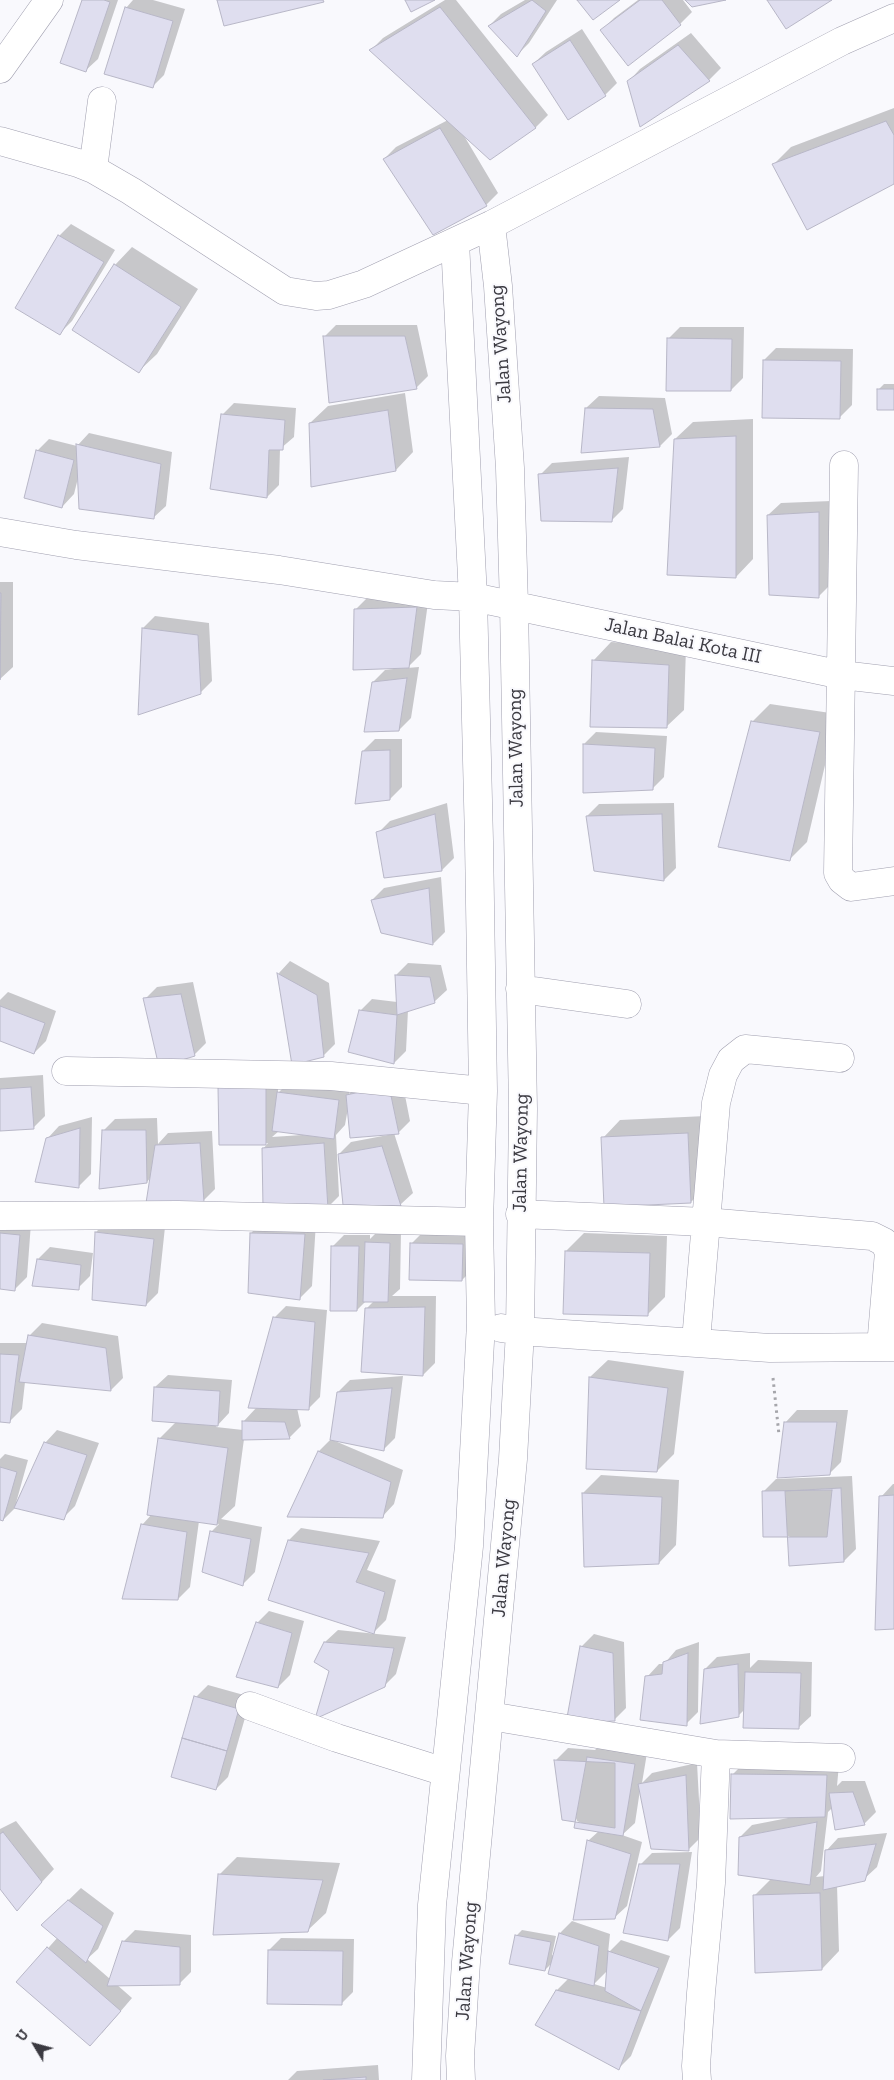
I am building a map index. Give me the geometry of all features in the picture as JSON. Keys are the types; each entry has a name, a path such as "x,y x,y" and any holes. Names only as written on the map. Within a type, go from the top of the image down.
{"street":[{"path":"0,69 49,0"},
{"path":"0,141 93,169 139,196 285,291 316,296 329,295 364,284 491,225 842,41 894,18"},
{"path":"93,169 102,101"},
{"name":"Jalan Wayong","path":"461,2080 460,2056 477,1826 490,1716 512,1459 520,1331 520,1214 523,1109 514,605 510,468 491,225"},
{"name":"Jalan Wayong","path":"426,2080 432,1905 469,1546 481,1323 479,1222 484,1091 473,597 455,242"},
{"path":"844,465 838,873 842,880 851,886 894,882"},
{"name":"Jalan Balai Kota III","path":"0,532 76,545 279,570 434,595 473,597 842,675 894,681"},
{"path":"520,990 627,1004"},
{"path":"696,1341 716,1103 723,1075 731,1060 745,1049 840,1058"},
{"path":"66,1071 332,1076 484,1091"},
{"path":"481,1323 520,1331 696,1341 770,1348 888,1347 890,1252 884,1242 872,1236 706,1222 520,1214"},
{"path":"0,1216 178,1215 479,1222"},
{"path":"250,1706 337,1738 445,1772"},
{"path":"490,1716 716,1754 842,1758"},
{"path":"697,2080 701,1993 711,1883 716,1754"}],"path":[{"path":"770,1348 779,1435"}],"building":[{"path":"82,0 104,0 110,2 86,72 60,63"},
{"path":"217,0 323,0 324,2 224,26"},
{"path":"405,0 435,0 411,12"},
{"path":"532,0 546,11 517,57 488,26"},
{"path":"577,0 620,0 593,20"},
{"path":"640,0 662,0 681,25 628,66 600,30"},
{"path":"685,0 726,0 692,7"},
{"path":"767,0 832,0 786,29"},
{"path":"125,7 173,21 153,88 104,74"},
{"path":"440,7 536,128 490,160 369,50"},
{"path":"570,40 606,96 568,120 532,64"},
{"path":"678,45 710,81 640,127 627,81"},
{"path":"886,121 894,135 894,184 807,230 772,164"},
{"path":"440,128 487,206 433,235 383,159"},
{"path":"58,235 104,262 60,335 15,308"},
{"path":"114,264 181,307 139,373 72,330"},
{"path":"323,336 405,336 417,389 329,403"},
{"path":"667,338 732,339 731,391 666,391"},
{"path":"763,360 841,361 840,419 762,418"},
{"path":"877,389 894,389 894,410 877,410"},
{"path":"585,408 653,409 660,447 581,453"},
{"path":"388,410 396,471 311,487 309,423"},
{"path":"221,414 285,420 283,450 269,450 267,498 210,489"},
{"path":"736,436 736,578 667,575 674,439"},
{"path":"76,444 161,464 154,519 79,509"},
{"path":"36,450 74,460 62,508 24,498"},
{"path":"618,468 612,522 541,521 538,474"},
{"path":"819,512 819,598 769,595 767,515"},
{"path":"0,593 1,593 0,680"},
{"path":"417,607 409,668 353,670 354,609"},
{"path":"142,628 198,635 201,694 138,715"},
{"path":"592,660 669,665 667,728 590,727"},
{"path":"407,678 399,731 364,732 372,682"},
{"path":"751,721 820,732 790,861 718,847"},
{"path":"583,744 655,748 653,790 583,793"},
{"path":"390,750 390,800 355,804 362,751"},
{"path":"435,814 442,871 384,878 376,832"},
{"path":"662,814 664,881 594,871 586,816"},
{"path":"429,888 433,945 381,933 371,900"},
{"path":"277,973 317,995 324,1057 292,1065"},
{"path":"395,975 430,977 435,1003 397,1015"},
{"path":"181,994 195,1056 159,1067 143,998"},
{"path":"0,1006 45,1023 34,1054 0,1041"},
{"path":"359,1010 397,1015 394,1064 348,1052"},
{"path":"266,1086 266,1145 219,1145 218,1087"},
{"path":"389,1086 399,1134 350,1138 346,1095"},
{"path":"31,1087 34,1129 0,1131 0,1089"},
{"path":"277,1092 339,1100 334,1139 272,1131"},
{"path":"80,1128 79,1188 35,1182 46,1138"},
{"path":"102,1130 146,1130 147,1183 99,1189"},
{"path":"688,1133 691,1203 604,1207 601,1137"},
{"path":"200,1143 204,1202 146,1203 155,1145"},
{"path":"324,1143 328,1209 263,1208 262,1148"},
{"path":"382,1146 401,1206 343,1205 338,1154"},
{"path":"95,1232 154,1239 146,1306 92,1300"},
{"path":"0,1233 20,1235 15,1291 0,1289"},
{"path":"250,1233 305,1234 300,1300 248,1293"},
{"path":"365,1242 390,1243 388,1302 363,1302"},
{"path":"410,1243 463,1244 462,1281 409,1280"},
{"path":"331,1246 359,1246 357,1311 330,1311"},
{"path":"565,1251 650,1253 648,1316 563,1314"},
{"path":"37,1259 81,1265 79,1290 32,1286"},
{"path":"425,1307 423,1376 361,1372 365,1308"},
{"path":"273,1317 315,1322 309,1410 248,1408"},
{"path":"28,1335 106,1348 111,1391 19,1382"},
{"path":"0,1354 19,1355 10,1423 0,1422"},
{"path":"589,1377 668,1388 657,1472 586,1469"},
{"path":"154,1387 220,1391 218,1426 152,1421"},
{"path":"392,1388 384,1451 330,1440 337,1392"},
{"path":"242,1421 285,1422 290,1439 242,1440"},
{"path":"784,1422 837,1422 830,1475 777,1478"},
{"path":"158,1438 228,1448 217,1525 147,1515"},
{"path":"44,1442 87,1455 64,1520 14,1508"},
{"path":"318,1451 391,1482 383,1518 287,1517"},
{"path":"0,1467 17,1472 3,1521 0,1520"},
{"path":"841,1488 844,1562 789,1566 785,1491"},
{"path":"832,1490 827,1537 763,1537 762,1491"},
{"path":"582,1493 662,1497 659,1564 584,1567"},
{"path":"894,1495 894,1629 875,1630 879,1496"},
{"path":"141,1524 187,1532 178,1600 122,1599"},
{"path":"210,1531 251,1539 243,1586 202,1572"},
{"path":"288,1540 369,1553 356,1582 385,1592 374,1634 268,1600"},
{"path":"256,1622 292,1633 278,1688 236,1677"},
{"path":"324,1642 394,1648 385,1687 315,1719 329,1671 314,1662"},
{"path":"580,1646 613,1653 615,1721 566,1723"},
{"path":"688,1653 687,1726 640,1720 645,1676 662,1674 663,1662"},
{"path":"738,1664 739,1717 700,1724 704,1669"},
{"path":"745,1672 801,1673 799,1729 743,1728"},
{"path":"194,1696 239,1709 227,1751 182,1738"},
{"path":"182,1738 227,1751 216,1790 171,1777"},
{"path":"587,1757 635,1764 623,1836 574,1828"},
{"path":"554,1760 615,1763 615,1828 562,1820"},
{"path":"731,1774 827,1775 825,1817 730,1819"},
{"path":"686,1775 689,1851 651,1849 638,1784"},
{"path":"853,1792 865,1825 835,1830 829,1793"},
{"path":"817,1822 810,1885 738,1875 739,1837"},
{"path":"3,1832 42,1882 17,1911 0,1889 0,1834"},
{"path":"587,1840 631,1854 615,1919 573,1920"},
{"path":"876,1844 865,1881 823,1890 825,1850"},
{"path":"639,1864 680,1864 668,1941 623,1933"},
{"path":"218,1874 323,1880 308,1932 213,1935"},
{"path":"820,1893 822,1970 755,1973 753,1895"},
{"path":"68,1900 103,1926 86,1963 41,1925"},
{"path":"559,1933 599,1946 594,1986 548,1974"},
{"path":"515,1935 551,1942 545,1971 509,1964"},
{"path":"122,1941 180,1947 180,1985 107,1986"},
{"path":"47,1947 121,2011 90,2046 16,1982"},
{"path":"268,1950 343,1951 342,2005 267,2004"},
{"path":"608,1951 659,1968 641,2011 605,1991"},
{"path":"556,1990 641,2011 619,2070 535,2025"},
{"path":"366,2077 366,2080 323,2080"}]}
